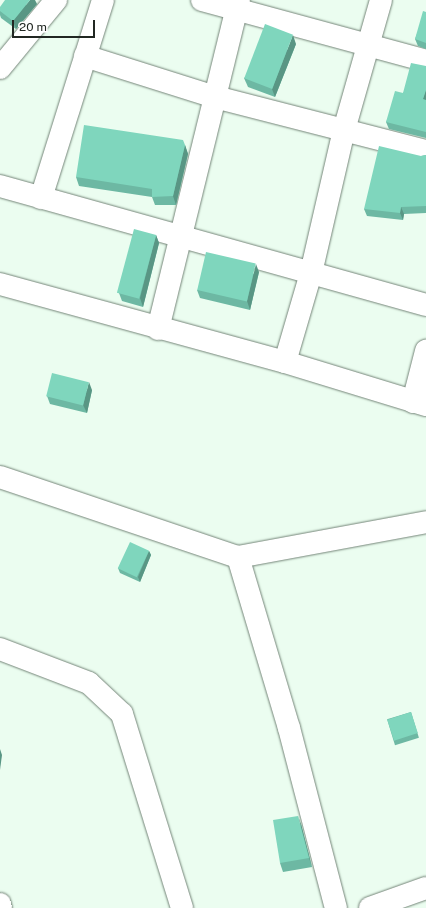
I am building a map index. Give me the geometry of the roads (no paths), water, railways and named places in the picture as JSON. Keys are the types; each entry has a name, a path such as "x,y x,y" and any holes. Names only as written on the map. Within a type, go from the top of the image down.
{"street":[{"path":"1,64 56,0"},
{"path":"41,198 103,0"},
{"path":"202,0 238,5 426,61"},
{"path":"285,362 311,273 344,130 381,0"},
{"path":"158,329 238,5"},
{"path":"85,56 215,97 426,151"},
{"path":"0,186 426,305"},
{"path":"0,284 158,329 285,362 420,404 426,351"},
{"path":"0,477 238,557 426,522"},
{"path":"238,557 289,728 336,908"},
{"path":"0,649 89,684 122,714 182,908"},
{"path":"370,908 426,888"},
{"path":"0,904 1,908"}]}
